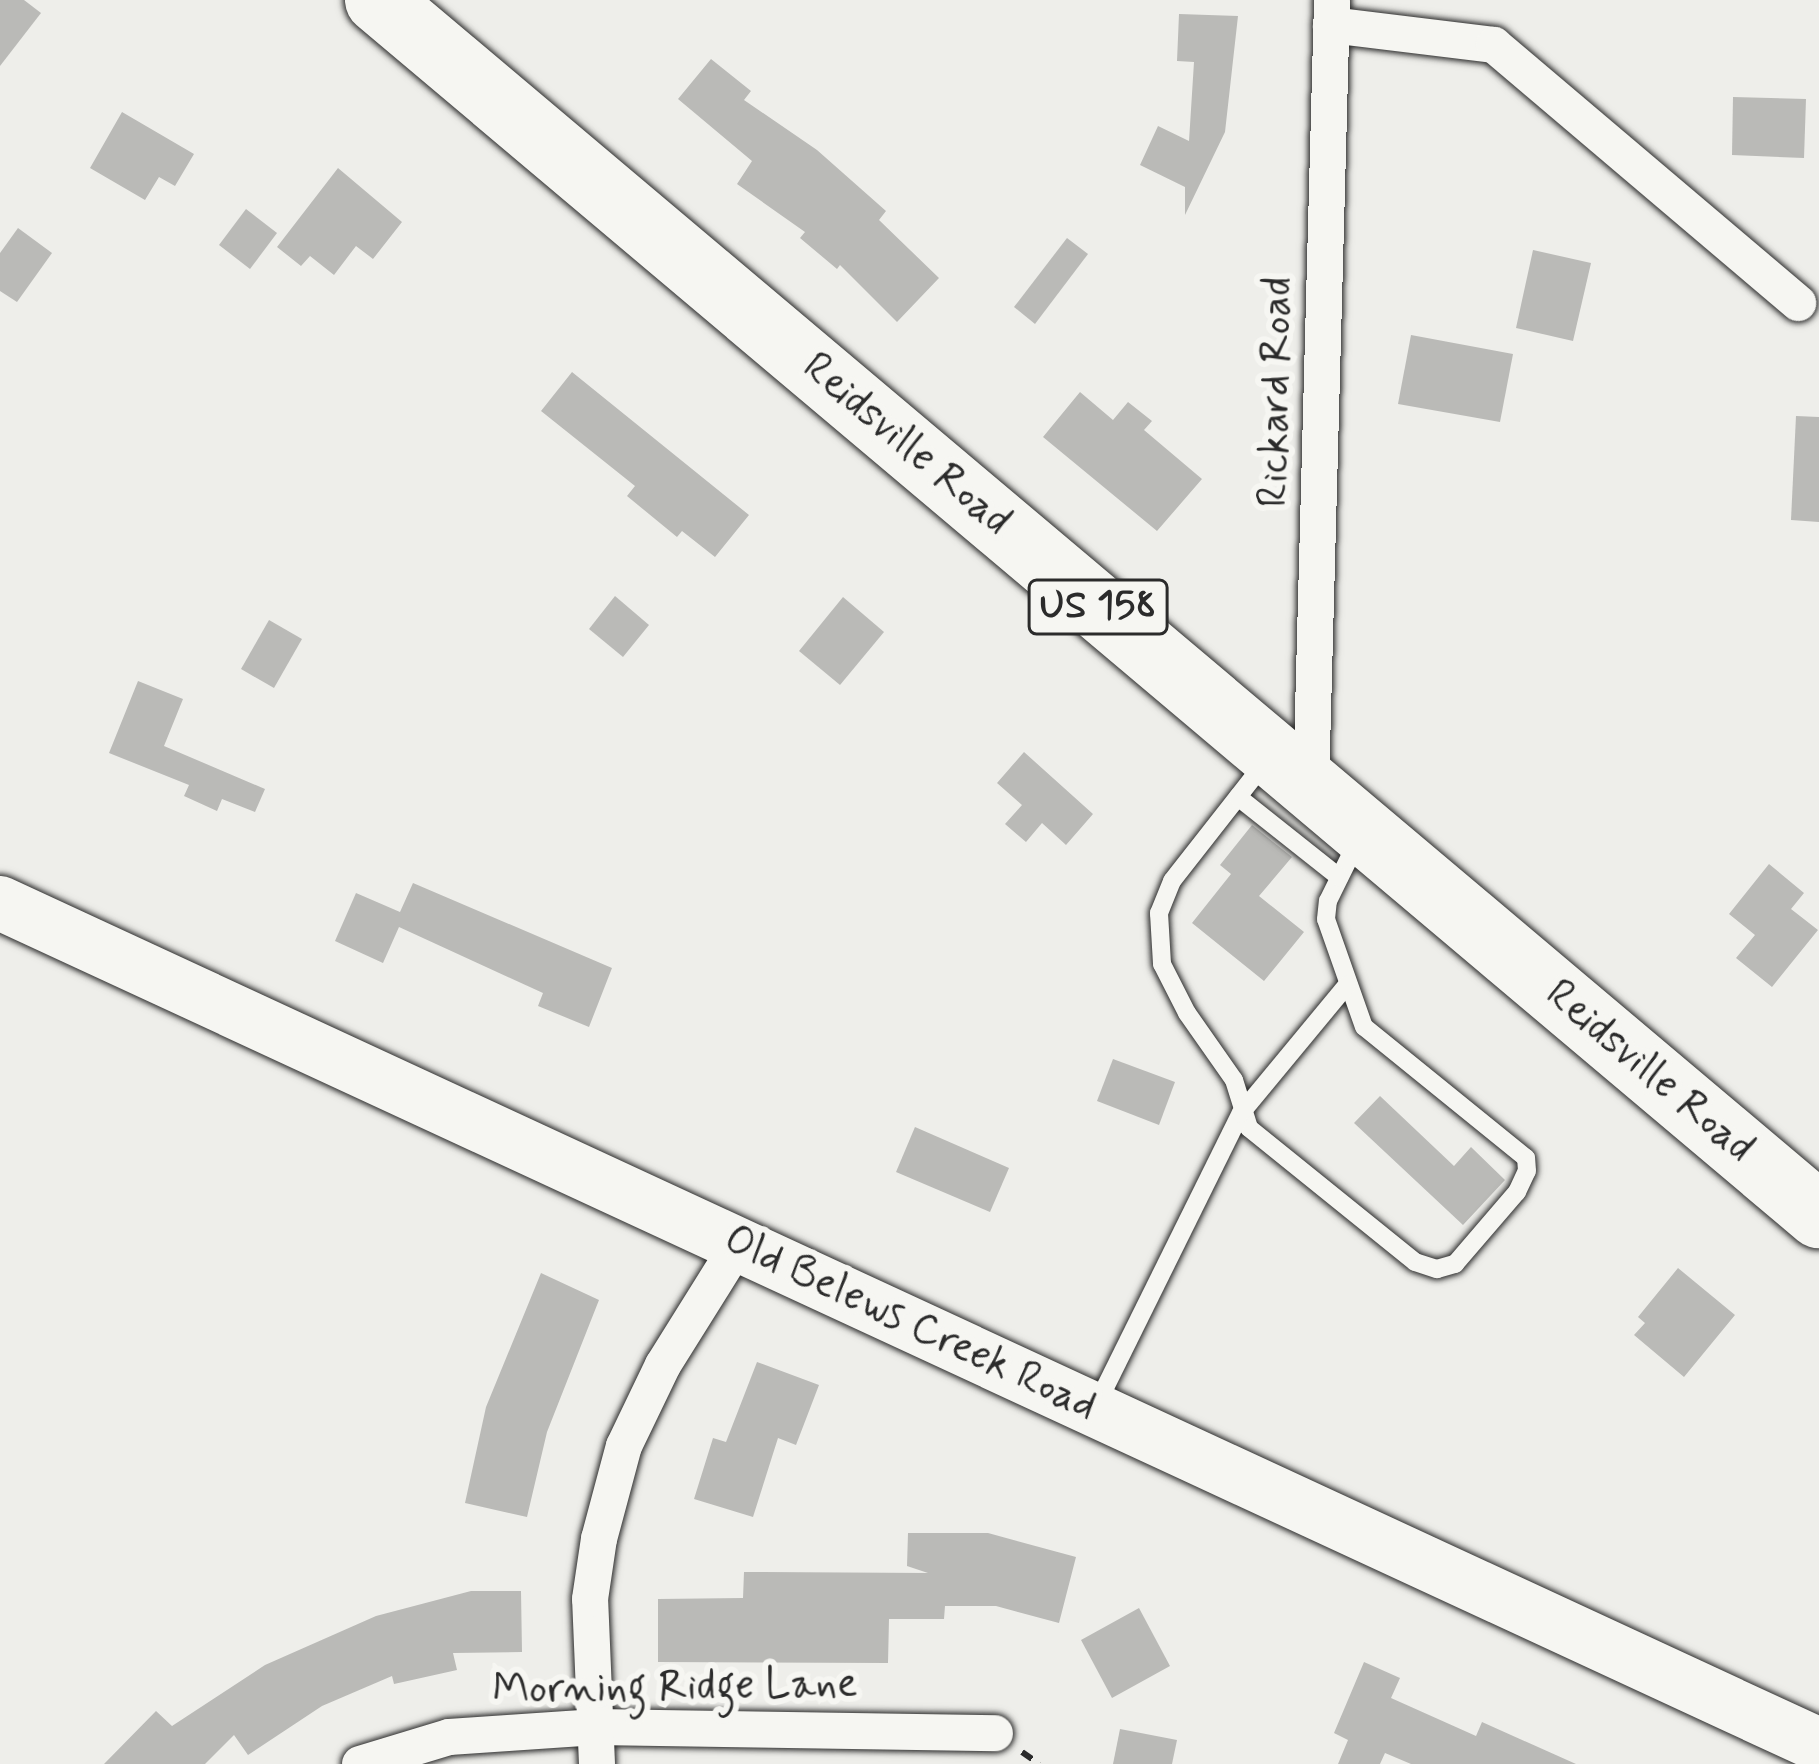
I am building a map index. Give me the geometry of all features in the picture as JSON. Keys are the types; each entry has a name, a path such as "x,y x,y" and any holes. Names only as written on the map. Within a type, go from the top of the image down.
{"highway":[{"name":"Reidsville Road","path":"408,16 1274,779 1351,854 1819,1215"}],"street":[{"path":"1332,13 1493,45 1798,303"},
{"name":"Rickard Road","path":"1274,779 1332,13"},
{"name":"Old Belews Creek Road","path":"0,903 1819,1745"},
{"path":"597,1764 590,1599 598,1539 624,1446 663,1365 737,1245"},
{"name":"Morning Ridge Lane","path":"361,1764 449,1737 597,1726 995,1732"}],"lane":[{"path":"1274,779 1172,881 1159,913 1158,939 1172,988 1234,1080 1241,1113 1250,1128 1415,1262 1437,1269 1455,1264 1516,1192 1527,1171 1526,1158 1364,1028 1326,919 1351,854"},
{"path":"1094,1410 1241,1113 1347,985"}],"building":[{"path":"0,0 24,0 41,13 0,66"},
{"path":"1179,14 1238,16 1225,132 1185,215 1185,187 1140,165 1158,126 1189,141 1194,62 1177,61"},
{"path":"711,59 751,91 744,100 817,150 886,211 879,220 939,278 897,322 840,265 837,269 800,238 805,232 737,184 752,161 678,99"},
{"path":"1733,97 1806,99 1804,158 1732,155"},
{"path":"122,112 194,154 175,186 159,177 145,200 90,168"},
{"path":"338,168 402,222 373,259 356,246 334,275 310,256 301,266 277,247"},
{"path":"246,209 277,233 250,269 219,245"},
{"path":"18,228 52,253 17,302 0,291 0,253"},
{"path":"1067,238 1088,254 1035,324 1014,307"},
{"path":"1533,250 1591,263 1573,341 1516,328"},
{"path":"1411,335 1513,354 1500,422 1398,404"},
{"path":"572,372 749,515 715,557 682,531 677,537 627,496 635,486 541,411"},
{"path":"1080,392 1113,420 1128,402 1152,421 1144,430 1202,479 1157,531 1043,437"},
{"path":"1796,416 1819,417 1819,522 1791,520"},
{"path":"615,596 649,625 623,657 589,629"},
{"path":"843,597 884,632 840,685 799,651"},
{"path":"269,620 302,639 274,688 241,669"},
{"path":"138,681 183,699 164,746 265,789 255,812 222,799 217,811 184,796 189,785 109,753"},
{"path":"1024,752 1093,814 1066,845 1042,823 1026,842 1005,824 1022,805 997,783"},
{"path":"1252,825 1292,857 1259,896 1304,932 1264,981 1192,923 1231,874 1220,865"},
{"path":"1769,864 1804,893 1791,909 1818,930 1772,987 1736,958 1755,935 1729,914"},
{"path":"413,883 612,968 589,1027 538,1006 543,993 399,927 383,963 335,941 356,893 400,912"},
{"path":"1113,1059 1175,1082 1159,1125 1097,1101"},
{"path":"1380,1096 1454,1166 1471,1147 1505,1180 1463,1225 1354,1123"},
{"path":"915,1127 1009,1168 990,1212 896,1172"},
{"path":"1678,1268 1735,1315 1684,1377 1634,1335 1645,1323 1638,1317"},
{"path":"541,1273 599,1300 547,1432 527,1517 465,1503 486,1407"},
{"path":"757,1362 819,1385 796,1445 778,1438 753,1517 694,1499 713,1438 726,1442"},
{"path":"908,1533 988,1533 1076,1557 1059,1623 996,1606 945,1606 944,1619 889,1619 888,1663 658,1662 658,1599 743,1598 744,1572 928,1573 907,1566"},
{"path":"471,1591 521,1591 522,1652 453,1653 457,1670 394,1684 392,1676 322,1706 248,1755 234,1735 205,1764 104,1764 156,1711 172,1726 265,1665 376,1616"},
{"path":"1139,1608 1170,1666 1112,1698 1081,1640"},
{"path":"1364,1662 1400,1678 1391,1698 1476,1736 1482,1722 1576,1764 1411,1764 1385,1753 1380,1764 1338,1764 1348,1740 1334,1733"},
{"path":"1120,1729 1177,1740 1172,1764 1113,1764"}]}
